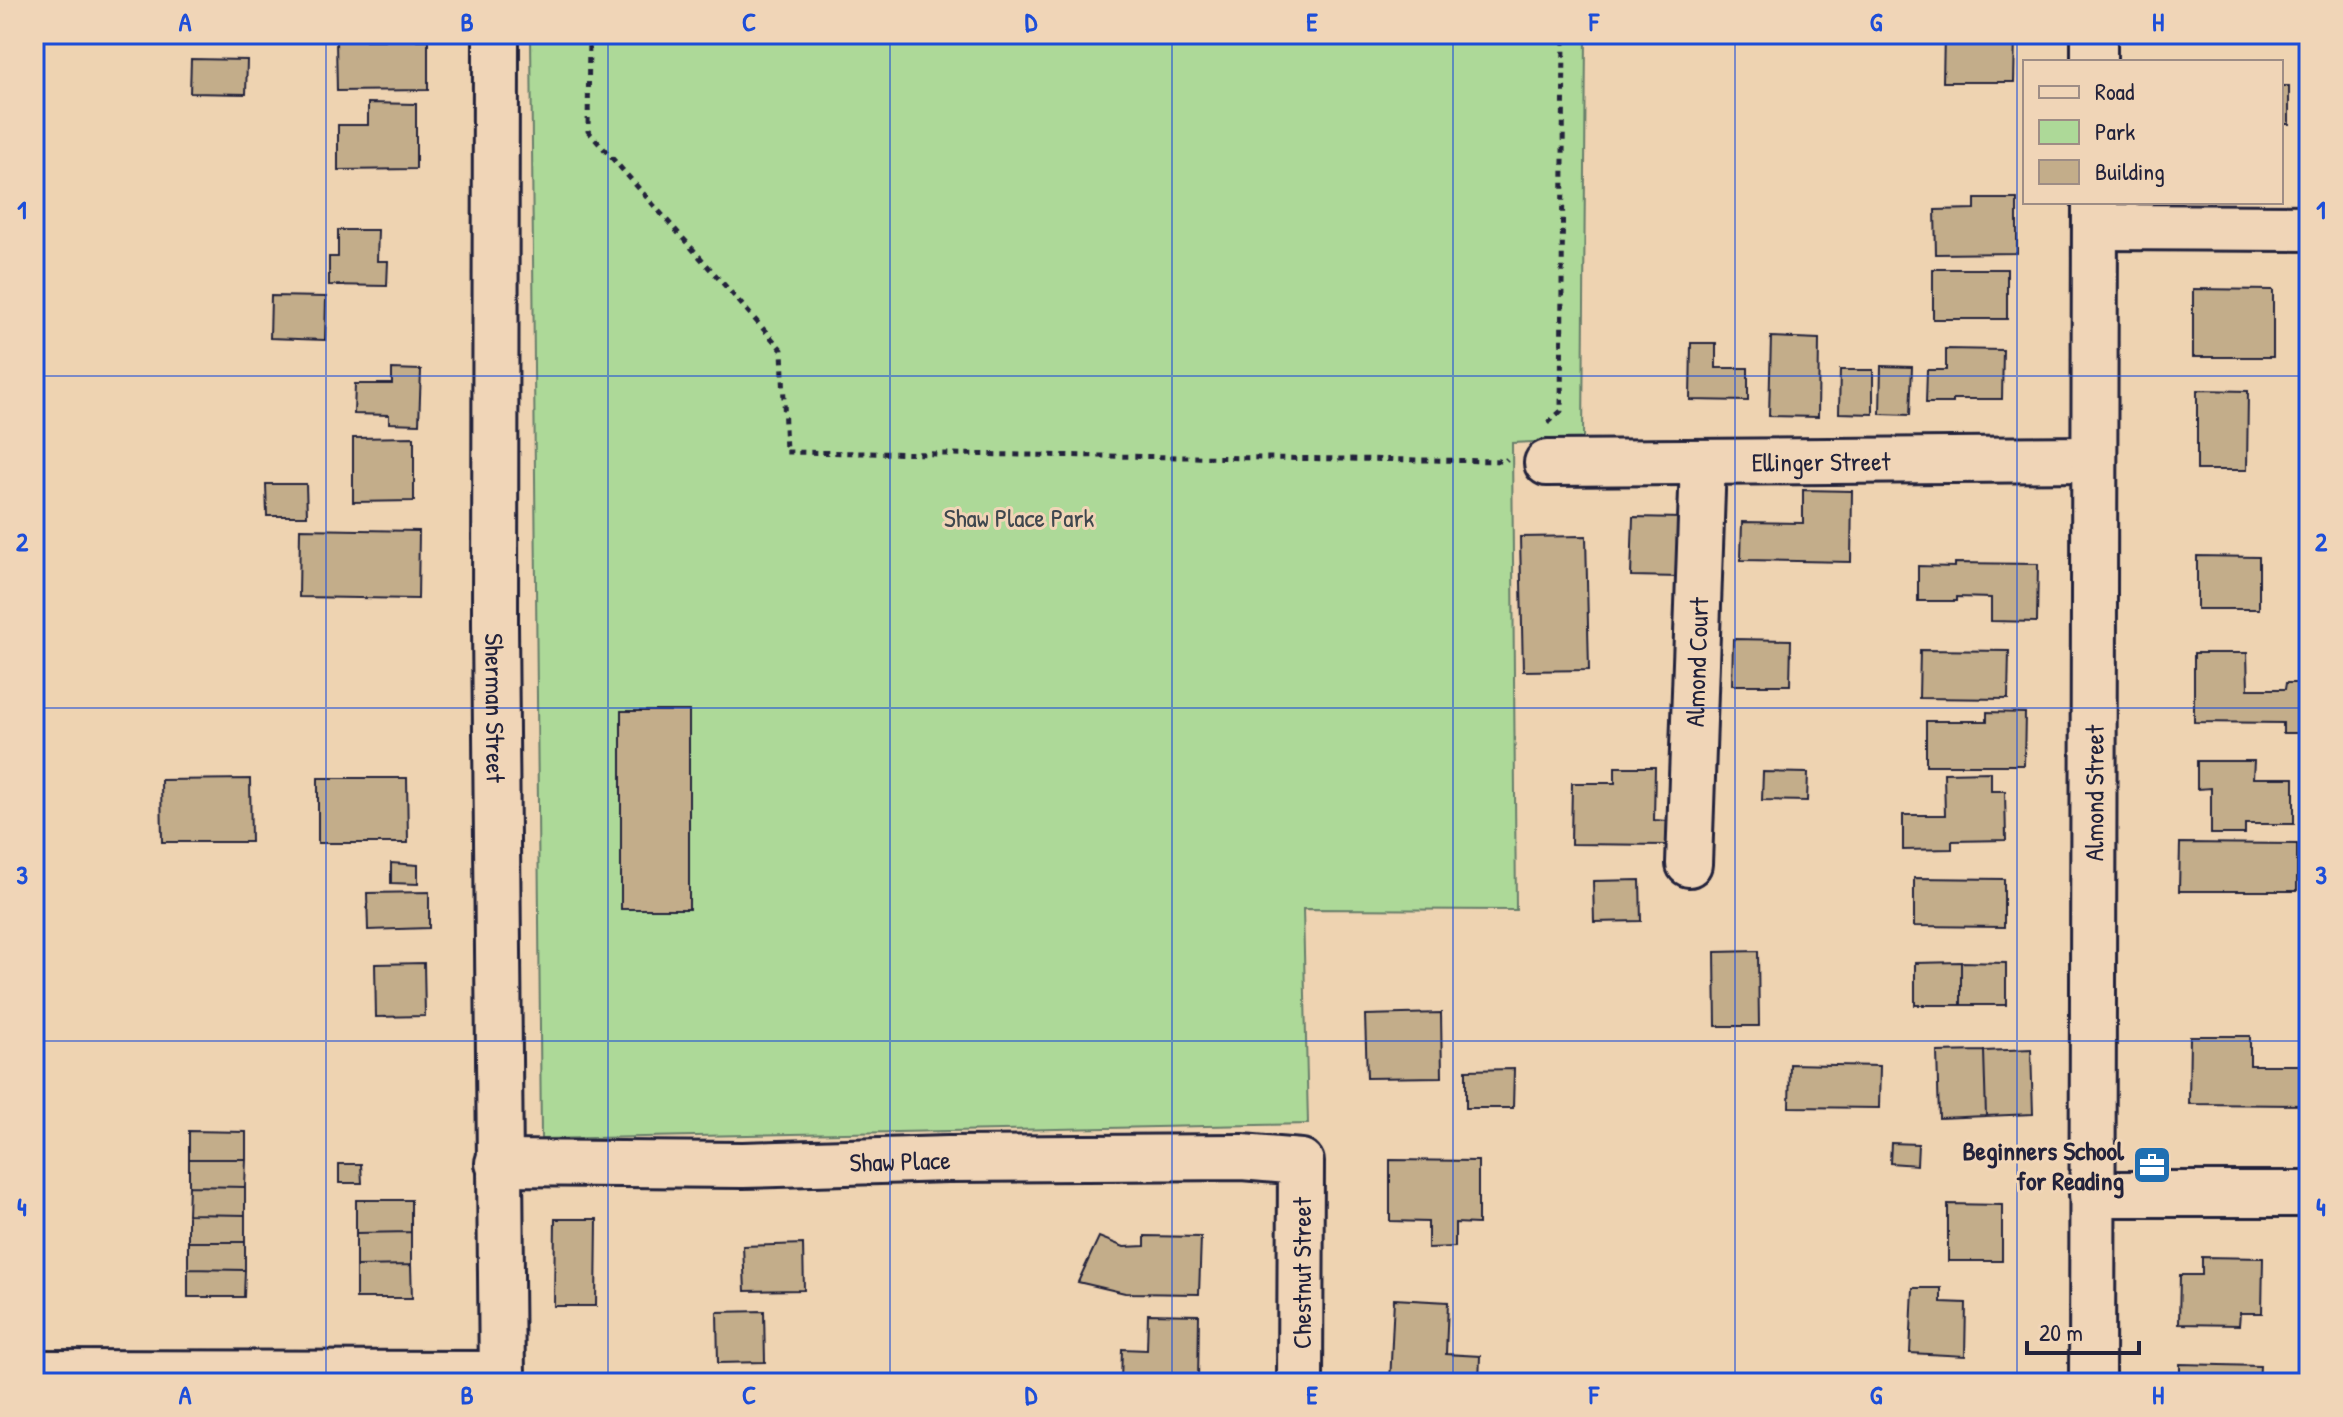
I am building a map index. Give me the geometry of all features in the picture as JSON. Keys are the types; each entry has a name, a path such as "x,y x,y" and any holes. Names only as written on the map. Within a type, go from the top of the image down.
{"street":[{"name":"Sherman Street","path":"496,34 495,624 502,1379"},
{"path":"2094,34 2094,60"},
{"path":"2095,215 2309,228"},
{"name":"Almond Street","path":"2092,1383 2095,215"},
{"name":"Ellinger Street","path":"1534,449 1703,462 2094,459"},
{"name":"Almond Court","path":"1689,864 1703,462"},
{"name":"Shaw Place","path":"498,1163 743,1165 948,1159 1227,1157 1301,1162"},
{"name":"Chestnut Street","path":"1300,1383 1301,1162"},
{"path":"2092,1194 2309,1194"},
{"path":"34,1373 502,1379"}],"path":[{"path":"589,34 588,131 782,350 786,452 1505,461 1534,449 1561,411 1564,34"}],"green space":[{"name":"Shaw Place Park","path":"531,34 1586,34 1583,440 1512,443 1516,910 1303,909 1308,1124 541,1139"}],"building":[{"path":"1944,34 2015,34 2014,82 1943,82"},
{"path":"336,40 428,40 428,90 337,91"},
{"path":"191,59 247,60 246,94 190,93"},
{"path":"2283,86 2289,86 2289,124 2283,124"},
{"path":"368,103 416,104 416,169 338,170 338,125 368,125"},
{"path":"1975,199 2017,199 2017,253 1936,254 1935,210 1975,209"},
{"path":"338,230 378,230 377,261 388,261 387,286 329,285 329,257 338,257"},
{"path":"1933,269 2007,269 2007,319 1933,319"},
{"path":"2193,289 2273,290 2273,357 2193,357"},
{"path":"271,296 326,297 325,340 270,338"},
{"path":"1771,337 1819,339 1818,417 1769,416"},
{"path":"1691,343 1716,343 1716,368 1748,368 1748,401 1690,400"},
{"path":"1946,349 2003,350 2002,399 1953,399 1953,403 1926,403 1927,370 1946,370"},
{"path":"1881,366 1912,367 1910,415 1880,414"},
{"path":"392,369 421,370 419,424 389,423 389,415 354,414 355,384 392,384"},
{"path":"1840,370 1873,370 1873,414 1839,413"},
{"path":"2197,390 2248,391 2247,470 2197,470"},
{"path":"414,437 414,501 353,502 353,438"},
{"path":"266,484 306,484 307,516 267,516"},
{"path":"1803,490 1852,491 1851,562 1741,560 1742,522 1803,523"},
{"path":"1633,517 1682,518 1680,577 1631,576"},
{"path":"300,529 419,531 418,599 299,597"},
{"path":"1586,536 1589,670 1523,671 1520,537"},
{"path":"2197,556 2259,557 2259,609 2197,609"},
{"path":"1955,563 2038,564 2037,622 1991,621 1991,598 1918,601 1918,566 1955,567"},
{"path":"1733,639 1791,640 1790,685 1732,685"},
{"path":"1920,650 2009,651 2008,699 1919,698"},
{"path":"2194,653 2247,653 2248,689 2285,689 2286,683 2309,683 2309,733 2283,733 2283,723 2194,722"},
{"path":"621,711 689,711 689,909 621,909"},
{"path":"1987,712 2025,713 2024,765 1926,765 1926,721 1987,721"},
{"path":"2197,761 2254,761 2253,778 2294,778 2294,824 2245,824 2245,834 2211,834 2211,788 2197,789"},
{"path":"1615,767 1655,767 1654,820 1667,821 1666,845 1571,844 1572,783 1615,783"},
{"path":"1763,772 1808,773 1807,801 1762,800"},
{"path":"1991,772 1991,791 2005,791 2006,840 1952,841 1952,849 1903,850 1903,815 1945,815 1944,773"},
{"path":"318,778 407,778 408,843 318,843"},
{"path":"250,779 251,842 162,842 161,780"},
{"path":"2180,843 2297,844 2297,891 2179,891"},
{"path":"391,863 418,865 418,884 391,883"},
{"path":"1914,878 2004,879 2004,927 1914,926"},
{"path":"1640,880 1641,921 1594,922 1593,881"},
{"path":"429,892 429,928 368,930 367,893"},
{"path":"1758,951 1759,1026 1716,1026 1715,952"},
{"path":"1961,962 2006,963 2006,1005 1961,1005"},
{"path":"1961,962 1961,1005 1915,1005 1915,963"},
{"path":"424,963 425,1016 376,1017 375,964"},
{"path":"1441,1013 1442,1077 1367,1078 1365,1015"},
{"path":"2190,1036 2250,1036 2250,1065 2309,1065 2309,1105 2189,1104"},
{"path":"2031,1049 2033,1114 1986,1116 1984,1051"},
{"path":"1984,1051 1986,1116 1939,1118 1937,1052"},
{"path":"1790,1064 1880,1066 1879,1108 1789,1107"},
{"path":"1514,1069 1513,1108 1466,1108 1466,1070"},
{"path":"189,1131 246,1132 246,1159 189,1159"},
{"path":"1891,1143 1918,1144 1917,1165 1890,1163"},
{"path":"189,1159 246,1159 245,1187 189,1186"},
{"path":"1390,1160 1478,1161 1478,1224 1455,1223 1455,1247 1428,1248 1428,1222 1390,1221"},
{"path":"339,1164 361,1164 362,1183 339,1183"},
{"path":"189,1186 245,1187 245,1215 188,1214"},
{"path":"356,1200 411,1200 411,1232 356,1233"},
{"path":"1948,1204 2002,1205 2002,1261 1948,1261"},
{"path":"188,1214 245,1215 245,1242 188,1242"},
{"path":"555,1219 597,1219 596,1306 554,1306"},
{"path":"411,1232 411,1265 356,1266 356,1233"},
{"path":"1145,1236 1201,1237 1199,1294 1125,1293 1078,1282 1099,1237 1124,1247 1145,1246"},
{"path":"188,1242 245,1242 245,1270 188,1269"},
{"path":"803,1244 804,1290 745,1291 743,1246"},
{"path":"2202,1257 2263,1258 2262,1313 2240,1313 2239,1325 2179,1324 2180,1275 2202,1275"},
{"path":"411,1265 412,1298 356,1298 356,1266"},
{"path":"188,1269 245,1270 244,1297 188,1297"},
{"path":"1913,1288 1941,1288 1941,1302 1966,1303 1965,1356 1910,1353"},
{"path":"1394,1299 1448,1302 1446,1354 1480,1356 1479,1383 1390,1383"},
{"path":"764,1311 765,1362 718,1363 717,1312"},
{"path":"1148,1314 1199,1315 1198,1383 1121,1383 1122,1349 1147,1350"},
{"path":"2180,1364 2260,1366 2259,1383 2180,1383"}],"place":[{"name":"Beginners School for Reading","path":"2152,1165"}]}
